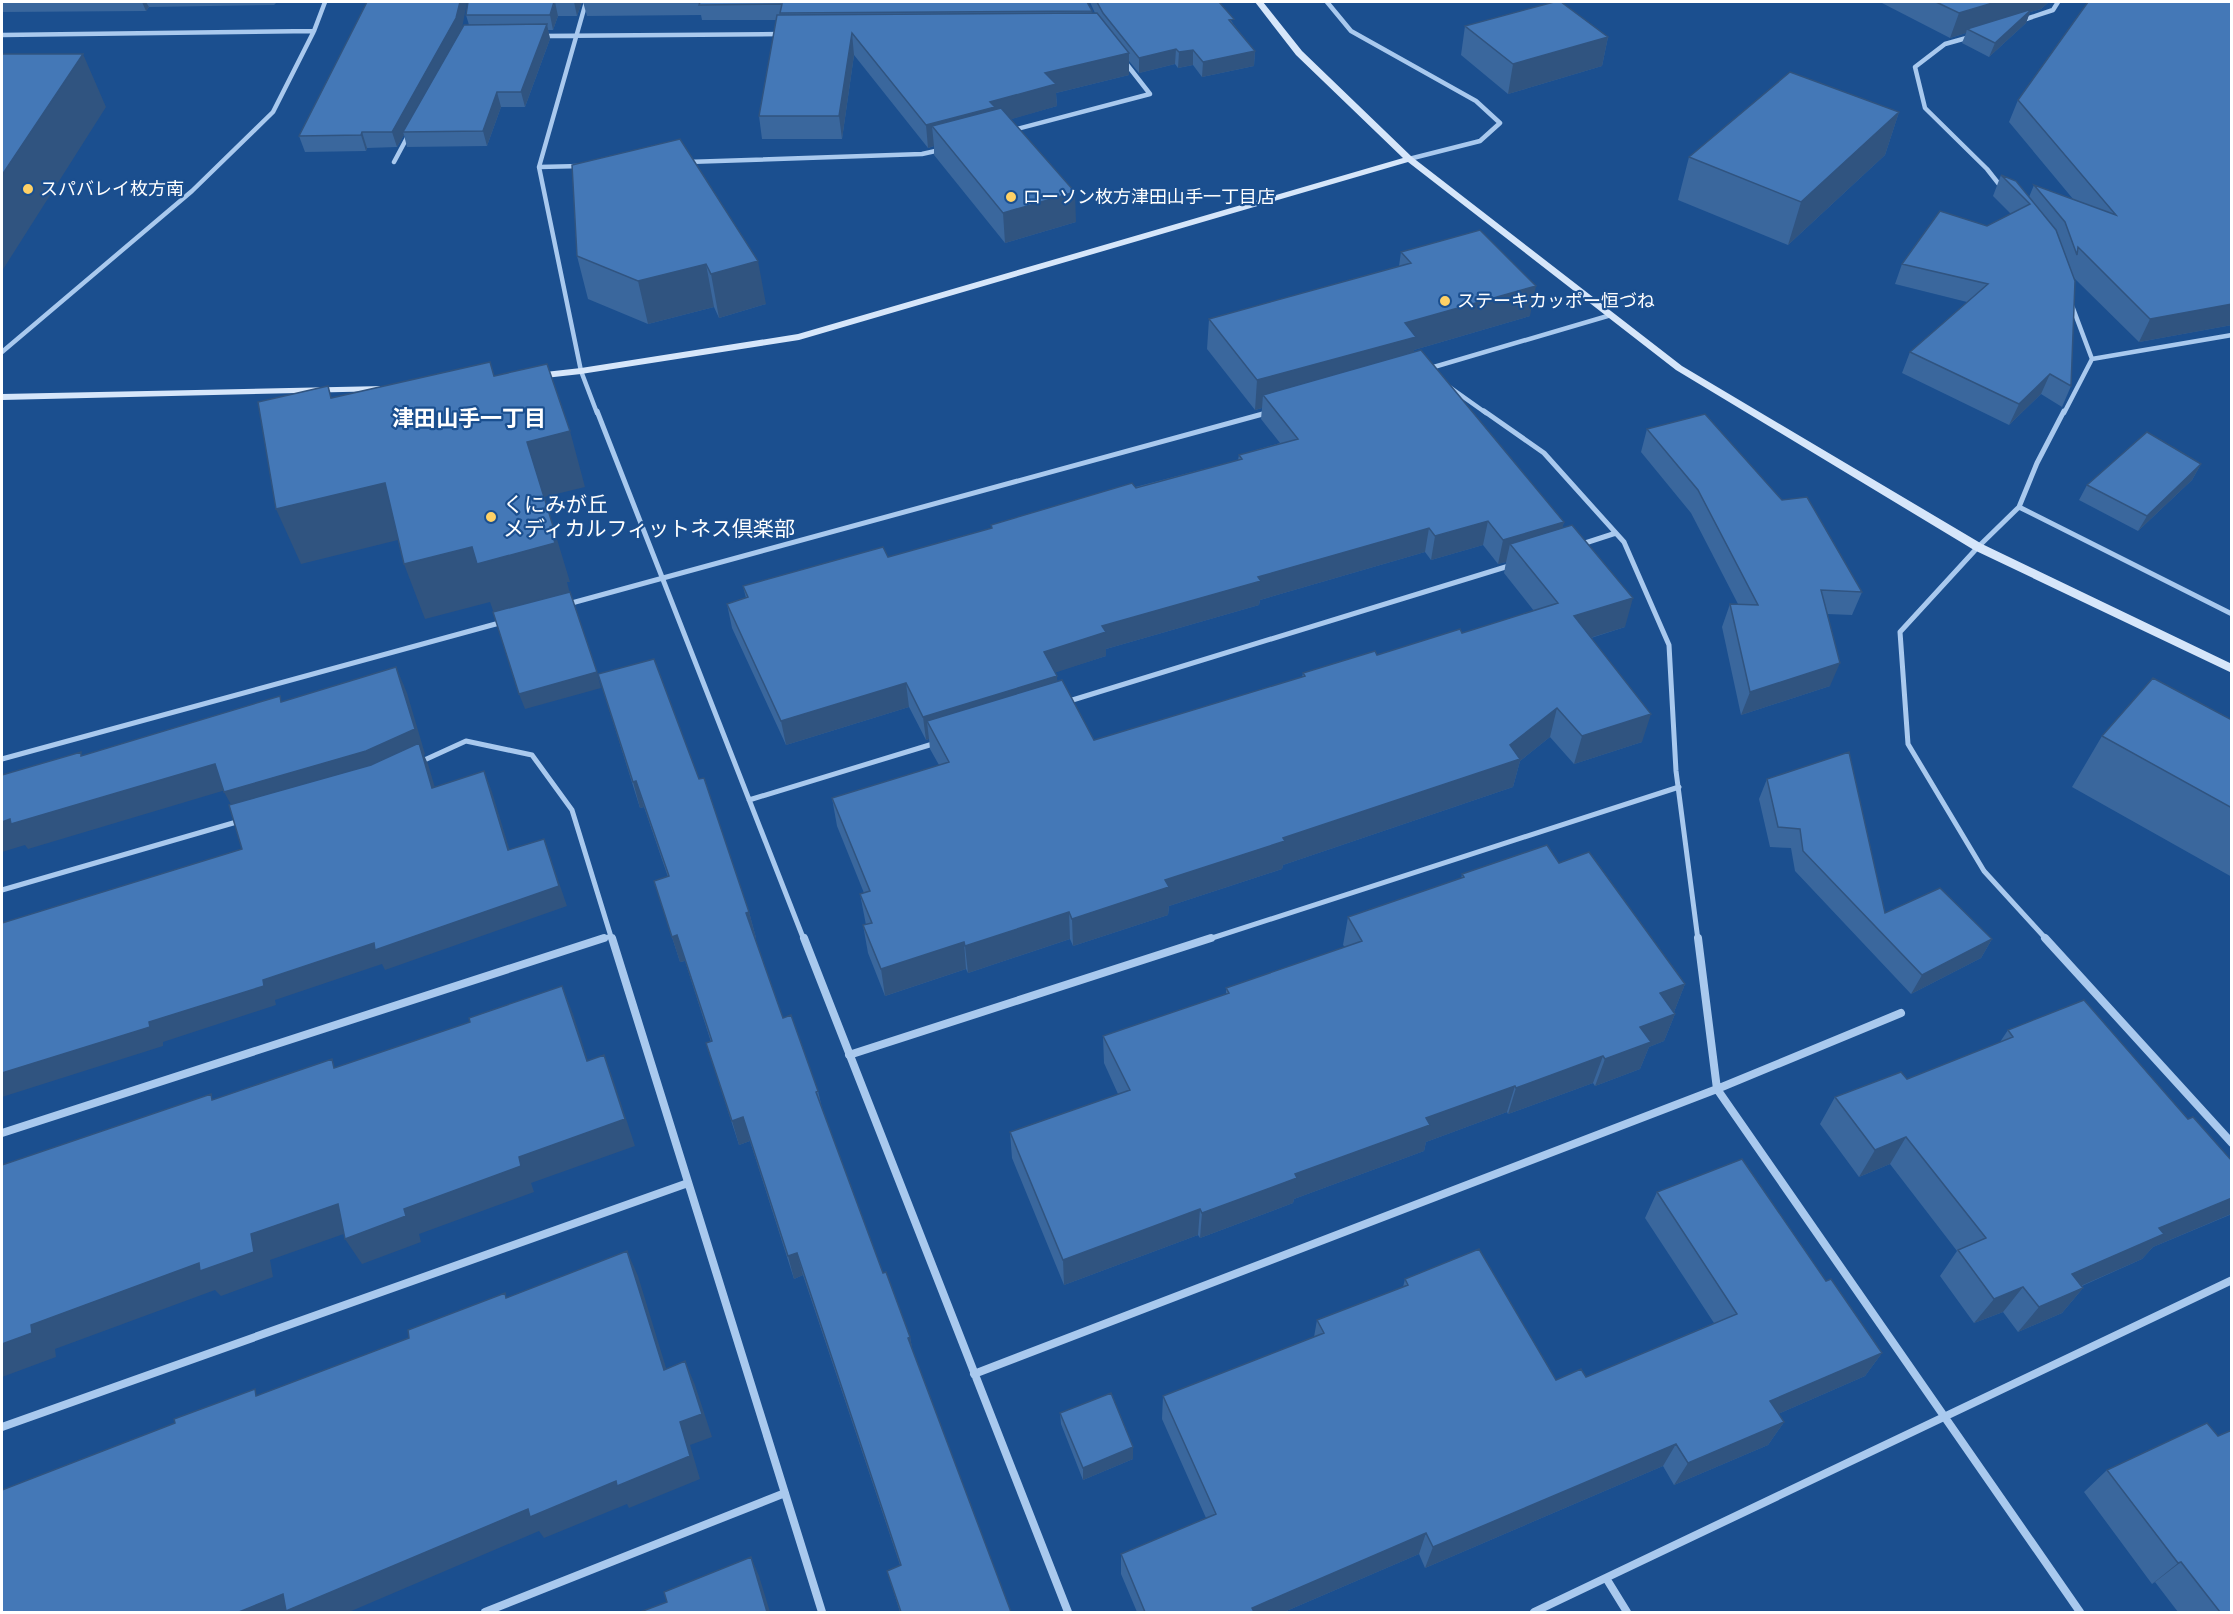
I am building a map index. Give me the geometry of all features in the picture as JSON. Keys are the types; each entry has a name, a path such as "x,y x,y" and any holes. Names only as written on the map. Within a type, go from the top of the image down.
{"street":[{"path":"2,352 192,191 273,111 314,31 325,2"},
{"path":"586,2 574,36 539,167 581,371 1068,1612"},
{"path":"1259,2 1299,53 1409,159 1679,368 1978,547 2232,669"},
{"path":"526,377 581,371 800,337 1409,159 1480,141 1500,123 1476,101 1351,31 1327,2"},
{"path":"2021,21 2053,10 2058,2"},
{"path":"2,36 314,31"},
{"path":"531,36 789,34"},
{"path":"1979,34 1945,44 1915,67 1925,108 1987,169 2008,195"},
{"path":"1002,133 1150,94 1121,58"},
{"path":"394,162 410,133"},
{"path":"683,162 922,154 945,148"},
{"path":"539,167 587,166"},
{"path":"2067,292 2092,359 2037,463 2019,507 1978,547 1900,632 1908,744 1984,871 2232,1143"},
{"path":"1434,376 1424,369 1611,315"},
{"path":"2092,359 2232,335"},
{"path":"1443,382 1544,453 1624,542 1669,645 1676,771 1716,1089 2080,1612"},
{"path":"2,397 391,388"},
{"path":"560,606 1274,410"},
{"path":"2019,507 2232,614"},
{"path":"1570,548 1616,533"},
{"path":"1057,705 1525,561"},
{"path":"2,759 514,618"},
{"path":"749,800 943,740"},
{"path":"412,766 466,741 532,755 572,810 822,1612"},
{"path":"849,1055 1679,787"},
{"path":"2,890 253,818"},
{"path":"2,1133 611,936"},
{"path":"974,1374 1716,1089 1901,1013"},
{"path":"2,1427 688,1183"},
{"path":"1534,1612 2232,1280"},
{"path":"484,1612 785,1492"},
{"path":"1606,1578 1627,1612"}],"building":[{"path":"367,2 460,2 456,18 392,132 299,136"},
{"path":"468,2 554,2 550,15 466,15"},
{"path":"700,2 1087,2 1092,11 780,13 782,4 699,5"},
{"path":"1097,2 1219,2 1234,19 1229,20 1255,51 1203,62 1193,50 1179,52 1176,49 1139,58 1103,13"},
{"path":"1561,2 1608,37 1513,64 1465,26"},
{"path":"1936,2 1996,2 1959,13"},
{"path":"2088,2 2232,2 2232,304 2150,319 2078,247 2077,255 2065,222 2034,185 2116,215 2018,100"},
{"path":"2032,9 1995,43 1967,29"},
{"path":"1097,13 1129,53 1045,73 1056,84 990,102 995,107 926,125 852,33 839,116 759,116 777,15"},
{"path":"547,24 521,92 497,92 483,131 403,132 464,25"},
{"path":"2,54 83,54 2,175"},
{"path":"1790,72 1899,112 1801,202 1689,157"},
{"path":"1001,108 1075,192 1003,213 932,126"},
{"path":"680,139 758,261 711,274 706,264 638,281 577,256 572,165"},
{"path":"2001,175 2016,181 2056,230 2075,281 2071,386 2050,374 2019,404 1910,352 1988,284 1902,264 1940,211 1987,226 2030,204"},
{"path":"1480,230 1536,286 1405,323 1416,337 1257,380 1209,319 1411,263 1401,252"},
{"path":"1421,350 1564,522 1503,540 1488,521 1435,536 1429,528 1258,577 1261,581 1102,626 1106,632 1044,652 1057,676 923,717 906,683 781,721 727,604 748,597 743,586 883,547 888,557 992,528 991,525 1132,483 1136,488 1242,459 1239,455 1298,439 1263,395"},
{"path":"490,362 494,376 547,364 570,431 527,442 553,526 550,527 555,543 477,564 472,547 404,564 385,483 276,509 258,402 328,386 331,398"},
{"path":"1705,414 1782,500 1807,497 1862,592 1821,590 1840,663 1750,692 1730,604 1758,605 1698,490 1647,429"},
{"path":"2147,432 2201,464 2147,516 2087,485"},
{"path":"1572,525 1633,598 1574,616 1651,714 1582,736 1557,708 1510,745 1520,759 1165,880 1169,887 1072,919 1069,912 965,946 964,942 881,969 863,925 872,923 860,894 870,891 832,798 949,762 927,721 1062,680 1094,740 1305,676 1303,673 1375,651 1377,655 1460,629 1462,633 1558,603 1510,544"},
{"path":"570,592 597,672 519,694 493,612"},
{"path":"654,659 699,779 704,778 749,912 746,913 783,1018 791,1015 818,1091 816,1092 883,1273 886,1272 910,1337 908,1338 1011,1612 901,1612 887,1571 901,1565 797,1253 788,1256 743,1117 732,1121 706,1043 712,1041 677,935 672,937 654,881 669,876 636,781 633,782 598,674"},
{"path":"396,667 415,729 366,751 224,792 215,764 11,824 10,819 2,822 2,775 81,752 81,756 280,696 281,702"},
{"path":"2153,678 2232,720 2232,808 2102,736"},
{"path":"419,743 432,788 484,771 508,850 544,839 559,886 375,950 374,943 263,980 264,986 149,1022 150,1027 2,1073 2,923 242,849 229,805 371,765"},
{"path":"1849,752 1885,913 1940,888 1992,939 1922,975 1803,851 1800,829 1778,827 1767,779"},
{"path":"1547,845 1559,863 1589,852 1685,984 1660,993 1675,1014 1640,1027 1651,1042 1605,1059 1603,1056 1426,1118 1430,1125 1295,1174 1297,1178 1202,1213 1200,1209 1063,1260 1010,1132 1130,1090 1103,1036 1229,993 1226,988 1362,941 1348,917 1464,877 1462,874"},
{"path":"562,986 587,1061 604,1055 625,1119 519,1157 521,1166 404,1209 406,1216 345,1239 338,1204 251,1234 254,1252 200,1271 199,1263 31,1325 32,1333 2,1344 2,1165 211,1094 212,1100 332,1059 334,1068 470,1022 469,1018"},
{"path":"2084,1000 2188,1119 2193,1117 2232,1161 2232,1198 2159,1228 2164,1234 2072,1274 2083,1288 2039,1307 2023,1287 1994,1299 1958,1250 1986,1238 1906,1137 1875,1150 1835,1097 1901,1072 1907,1079 2013,1037 2008,1030"},
{"path":"1742,1159 1826,1281 1831,1279 1882,1353 1770,1401 1784,1422 1688,1463 1676,1444 1433,1547 1426,1533 1252,1608 1254,1612 1145,1612 1121,1554 1216,1514 1163,1396 1324,1333 1317,1320 1408,1285 1405,1279 1479,1249 1556,1380 1581,1369 1586,1377 1737,1314 1657,1192"},
{"path":"627,1251 664,1370 685,1361 702,1414 680,1422 690,1456 617,1486 616,1481 530,1517 528,1509 286,1611 283,1594 239,1612 2,1612 2,1490 175,1423 174,1419 255,1389 256,1396 409,1338 408,1330 505,1293 506,1298"},
{"path":"1111,1393 1133,1447 1083,1468 1060,1413"},
{"path":"2207,1423 2218,1436 2232,1430 2232,1612 2220,1612 2181,1562 2178,1563 2107,1470"},
{"path":"751,1557 767,1612 640,1612 667,1602 664,1592"}],"place":[{"name":"スパバレイ枚方南","path":"28,189"},
{"name":"ローソン枚方津田山手一丁目店","path":"1011,197"},
{"name":"ステーキカッポー恒づね","path":"1445,301"},
{"name":"くにみが丘 メディカルフィットネス倶楽部","path":"491,517"}],"district":[{"name":"津田山手一丁目","path":"469,418"}]}
